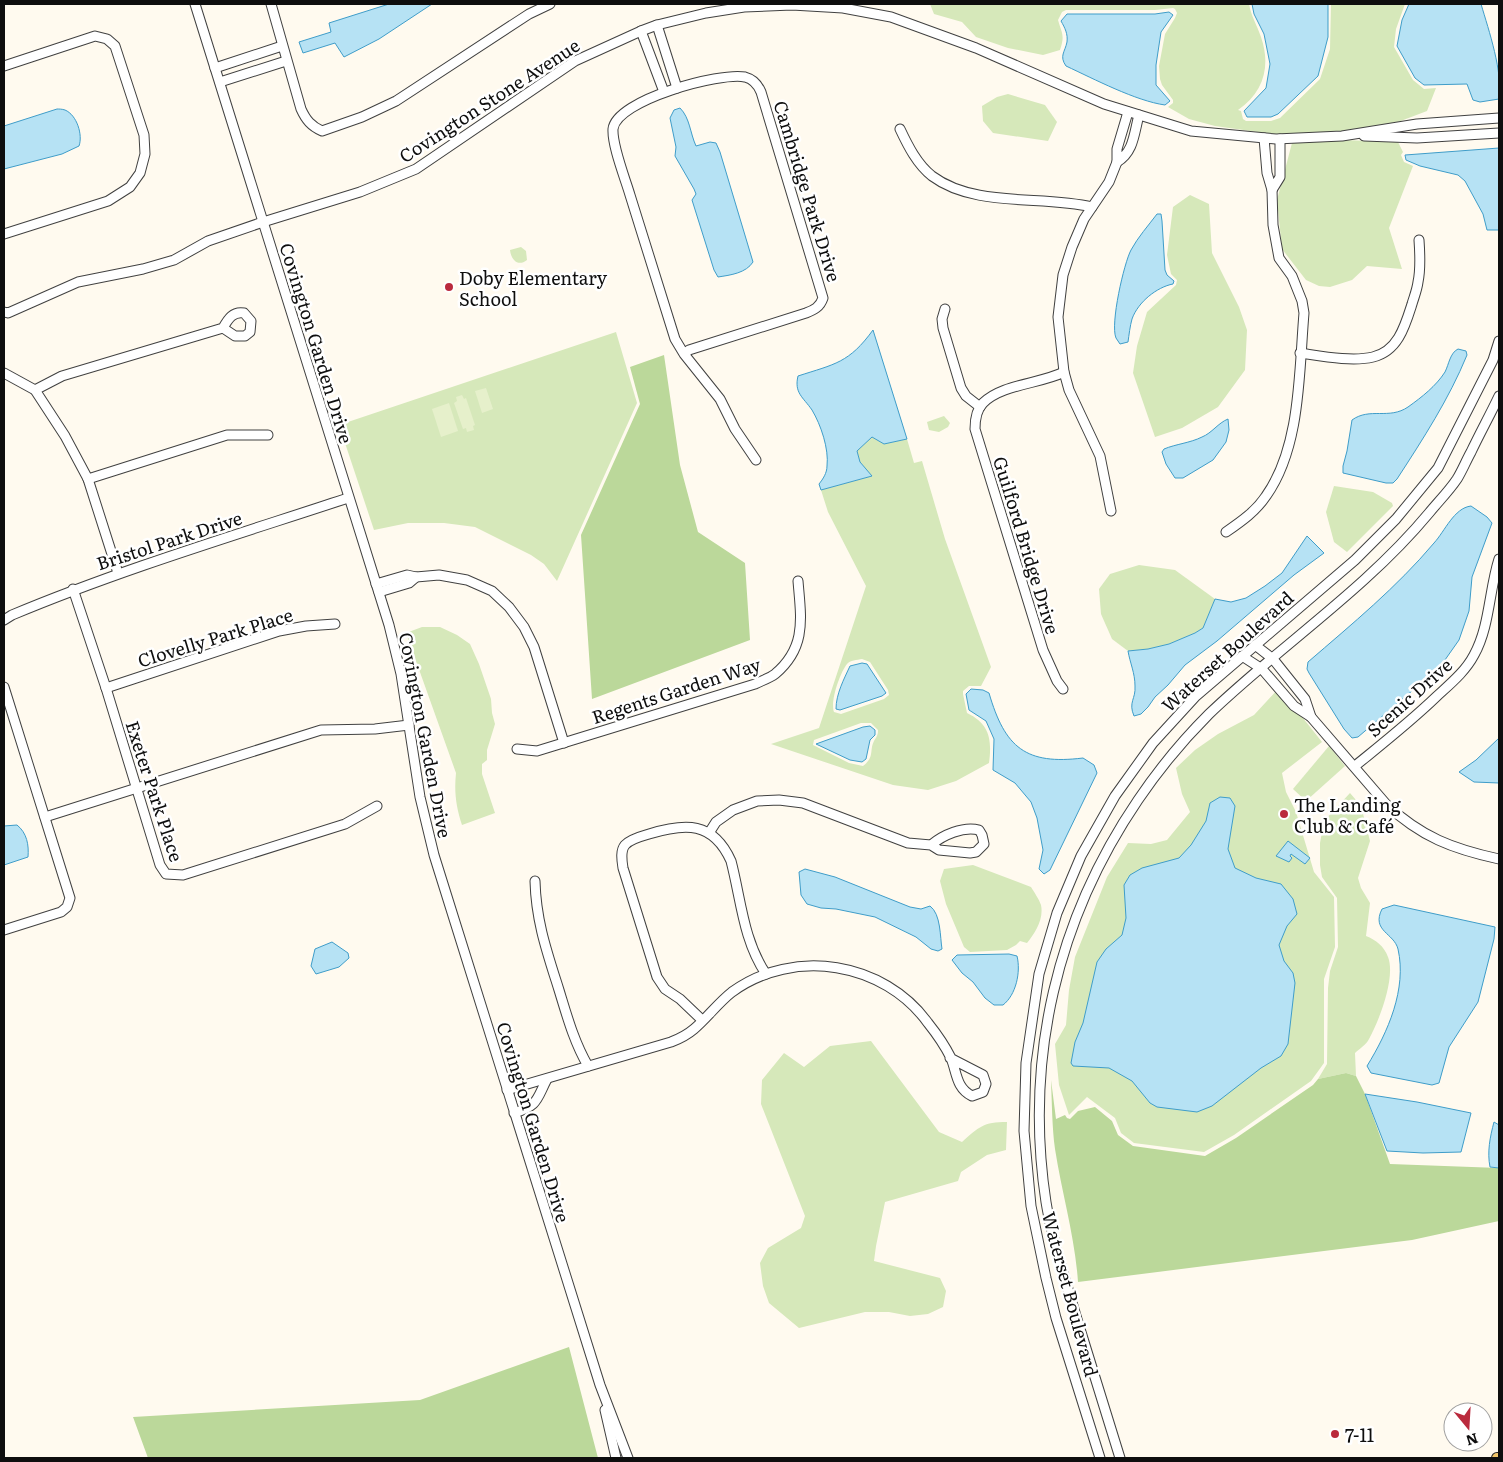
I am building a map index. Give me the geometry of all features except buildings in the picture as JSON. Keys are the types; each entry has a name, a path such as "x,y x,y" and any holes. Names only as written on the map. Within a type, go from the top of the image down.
{"street":[{"name":"Covington Garden Drive","path":"195,4 377,588 401,674 420,797 434,856 600,1385 628,1458"},
{"path":"271,4 301,109 306,120 322,131 362,117 396,101 529,14 550,4"},
{"name":"Covington Stone Avenue","path":"5,314 78,282 143,269 174,260 208,241 360,192 416,169 575,61 657,25 706,13 744,7 792,5 842,6 891,17 976,48 1104,104 1191,131 1280,139 1342,136 1417,138 1499,132"},
{"path":"657,25 677,88"},
{"path":"641,31 664,92"},
{"path":"4,66 95,36 107,39 115,46 144,135 145,154 140,173 130,188 108,201 4,234"},
{"path":"215,68 282,46"},
{"path":"220,82 286,60"},
{"name":"Cambridge Park Drive","path":"684,354 690,350 810,311 821,304 823,298 758,85 747,78 736,76 664,92 625,112 616,120 613,132 622,168 676,339 684,354 720,399 735,429 756,460"},
{"path":"1110,511 1100,456 1069,390 1064,372 1058,329 1059,303 1066,262 1092,207 1110,182 1117,162 1117,149 1128,112"},
{"path":"1117,162 1125,158 1130,151 1139,115"},
{"name":"Covington Stone Avenue","path":"1342,136 1417,124 1499,118"},
{"path":"900,129 911,152 922,166 932,176 946,184 980,196 1072,202 1092,207"},
{"path":"1226,532 1247,518 1267,496 1284,462 1293,432 1304,313 1302,301 1292,276 1279,258 1273,225 1272,190 1267,173 1264,138"},
{"path":"1272,190 1280,177 1280,139"},
{"path":"1300,353 1364,359 1380,354 1394,345 1406,322 1418,283 1420,267 1419,240"},
{"path":"945,309 942,319 943,328 961,388 966,396 980,407 996,394 1054,377 1064,372"},
{"path":"35,390 62,376 223,328"},
{"name":"Waterset Boulevard","path":"1100,1458 1056,1318 1046,1278 1031,1206 1024,1131 1026,1063 1040,974 1057,913 1081,856 1115,796 1153,743 1196,696 1355,560 1396,519 1438,468 1494,360 1499,341"},
{"path":"4,373 35,390 65,436 88,479 118,573"},
{"name":"Waterset Boulevard","path":"1120,1458 1059,1259 1046,1204 1041,1157 1038,1104 1046,1029 1054,987 1072,927 1100,865 1126,818 1156,775 1184,740 1210,714 1370,575 1412,534 1456,480 1499,396"},
{"name":"Guilford Bridge Drive","path":"980,407 975,420 979,446 1043,650 1057,681 1063,689"},
{"path":"88,479 227,435 268,436"},
{"name":"Bristol Park Drive","path":"4,620 12,614 118,573 348,498"},
{"name":"Scenic Drive","path":"1355,766 1416,716 1461,675 1466,668 1475,655 1484,630 1494,575 1499,559"},
{"path":"377,588 409,583 416,577 439,575 467,580 492,591 509,607 524,627 534,647 564,743"},
{"name":"Regents Garden Way","path":"517,749 537,751 755,684 774,674 795,652 802,623 798,581"},
{"name":"Exeter Park Place","path":"73,589 106,688 160,865 166,874 183,875 345,824 377,806"},
{"name":"Clovelly Park Place","path":"106,688 279,631 306,626 335,624"},
{"path":"1255,645 1273,659 1305,699 1310,717"},
{"path":"1242,656 1262,669 1294,706 1310,717 1355,766 1386,804 1414,827 1443,844 1499,859"},
{"path":"4,687 70,898 67,907 61,912 4,930"},
{"path":"45,817 321,730 375,729 409,725"},
{"path":"709,833 722,816 734,810 757,801 779,800 803,803 908,843 931,845 939,850 970,853 981,848 984,840 979,830 970,828 940,838 931,845"},
{"path":"702,1020 660,984 622,859 622,851 625,845 631,841 669,828 690,827 709,833 721,844 731,861 746,930 758,962 766,974"},
{"path":"535,881 536,904 541,933 572,1034 588,1066"},
{"path":"507,1090 547,1080 671,1042 689,1033 732,992 766,974 801,967 833,966 863,974 890,986 916,1008 928,1022 950,1058 962,1090 972,1096 983,1092 986,1084 983,1075 950,1058"},
{"path":"514,1113 535,1104 547,1080"},
{"name":"Covington Garden Drive","path":"600,1385 616,1458"}],"green space":[{"path":"930,4 1249,4 1264,48 1265,68 1263,78 1254,95 1238,110 1241,111 1243,119 1246,121 1271,121 1280,118 1320,79 1330,49 1331,4 1405,4 1396,29 1394,47 1413,80 1424,89 1436,88 1427,111 1398,122 1341,131 1280,135 1215,126 1189,119 1168,107 1173,103 1173,100 1162,85 1159,66 1165,34 1177,13 1173,8 1155,10 1066,10 1062,12 1058,20 1063,38 1060,50 1043,55 1008,48 976,37 962,22 934,14"},
{"path":"1008,94 1045,105 1057,122 1048,141 993,133 983,121 982,106 997,97"},
{"path":"1342,140 1398,142 1403,152 1401,155 1404,162 1413,166 1389,228 1402,269 1367,266 1352,280 1330,287 1319,286 1306,280 1282,249 1277,200 1292,143"},
{"path":"1190,195 1209,204 1212,253 1239,307 1247,330 1245,370 1218,407 1182,428 1155,437 1133,373 1137,346 1147,312 1176,285 1177,280 1171,274 1167,255 1173,207"},
{"path":"521,247 526,251 527,260 518,263 513,259 510,250"},
{"path":"616,332 637,403 557,581 544,564 531,555 475,527 444,523 408,523 374,530 339,425"},
{"path":"664,355 680,465 698,532 745,563 750,640 592,699 581,535 640,404 630,367"},
{"path":"486,388 493,409 482,413 475,391"},
{"path":"462,395 464,399 466,398 475,425 473,426 474,430 467,432 466,428 463,429 454,403 457,401 456,397"},
{"path":"449,403 458,431 441,437 432,409"},
{"path":"944,416 950,423 948,427 939,432 929,430 927,422"},
{"path":"872,437 884,444 907,439 914,463 922,461 945,539 991,667 981,686 969,686 963,691 967,713 981,722 988,734 990,747 989,763 956,781 928,790 893,785 771,744 819,728 866,586 828,512 821,490 872,476 860,462 857,451","holes":["862,659 870,662 888,690 889,695 884,699 841,714 834,712 833,701 844,668 850,662","861,723 871,723 878,730 869,760 863,766 849,763 813,745 814,740"]},
{"path":"1334,486 1373,492 1392,503 1393,506 1347,552 1334,542 1326,512"},
{"path":"1139,565 1175,570 1215,599 1203,628 1169,644 1148,649 1128,651 1112,639 1101,614 1099,589 1110,574"},
{"path":"422,627 440,627 470,644 491,699 495,724 487,750 487,760 482,764 482,774 495,813 462,825 456,799 456,773 406,633"},
{"path":"1279,688 1322,742 1282,773 1286,792 1296,812 1314,872 1334,897 1335,947 1324,979 1324,1063 1311,1081 1234,1135 1204,1152 1134,1143 1121,1133 1115,1118 1087,1097 1069,1115 1059,1085 1055,1044 1066,1025 1069,990 1075,957 1107,877 1128,843 1151,844 1167,840 1190,812 1182,794 1176,768 1195,750 1218,734 1254,715"},
{"path":"1329,746 1345,766 1306,801 1293,789"},
{"path":"1350,793 1361,806 1370,841 1358,878 1361,888 1370,903 1366,936 1384,950 1388,957 1390,976 1382,1010 1373,1031 1366,1043 1355,1053 1356,1076 1346,1073 1318,1079 1327,1064 1328,988 1330,971 1338,947 1337,898 1322,877 1320,843 1324,821"},
{"path":"973,865 1031,887 1042,910 1038,926 1027,943 1020,941 1007,950 970,952 964,947 946,904 940,881 944,869"},
{"path":"871,1041 939,1132 962,1142 982,1126 1007,1122 1006,1150 987,1155 961,1172 958,1181 885,1202 874,1261 940,1278 946,1291 943,1307 928,1314 910,1316 889,1312 865,1312 799,1328 769,1303 763,1286 760,1263 768,1248 801,1228 805,1216 761,1104 762,1080 784,1053 804,1067 830,1046"},
{"path":"1346,1073 1356,1076 1365,1094 1390,1164 1499,1168 1499,1221 1412,1240 1078,1282 1074,1249 1055,1149 1051,1080 1056,1119 1065,1115 1070,1119 1078,1111 1095,1107 1112,1121 1118,1135 1133,1146 1205,1156 1236,1138 1313,1085 1318,1079"},
{"path":"569,1347 598,1458 148,1458 133,1417 420,1400"}],"water":[{"path":"389,4 432,4 379,39 344,57 335,43 303,53 299,42 331,32 329,23"},
{"path":"1252,4 1328,4 1328,37 1318,76 1278,114 1271,117 1247,117 1244,111 1266,88 1270,64 1264,34 1254,14"},
{"path":"1409,4 1481,4 1497,64 1500,88 1499,99 1480,102 1473,100 1467,84 1424,85 1415,78 1397,46 1402,20"},
{"path":"1169,12 1173,15 1161,32 1156,65 1156,85 1170,101 1165,105 1141,99 1115,89 1066,66 1064,63 1063,57 1067,36 1061,21 1067,14 1155,14"},
{"path":"680,108 688,121 696,146 710,142 716,143 720,152 753,262 746,269 738,273 718,277 714,270 692,200 696,194 675,156 676,147 670,118 674,110"},
{"path":"57,109 69,113 76,121 80,136 79,146 62,154 4,169 4,126"},
{"path":"1499,148 1499,230 1487,230 1483,214 1465,181 1458,175 1420,166 1406,160 1405,155"},
{"path":"1157,214 1161,214 1162,221 1165,270 1167,275 1174,281 1173,284 1161,288 1143,301 1132,319 1128,342 1120,344 1116,338 1115,320 1125,267 1134,245"},
{"path":"873,330 907,439 884,444 872,437 857,451 860,462 872,476 821,490 819,484 827,469 826,445 812,410 798,391 798,376 840,361 856,349"},
{"path":"1458,349 1466,351 1467,355 1460,371 1435,418 1397,479 1393,483 1386,483 1343,473 1352,420 1366,414 1394,413 1408,407 1437,382 1445,372 1453,353"},
{"path":"1228,419 1229,430 1226,442 1213,460 1183,478 1175,478 1166,464 1162,452 1164,449 1202,437"},
{"path":"1471,506 1487,517 1492,523 1472,577 1469,611 1459,640 1440,667 1358,737 1352,738 1344,729 1309,673 1307,669 1308,662 1374,605 1405,575 1434,543 1455,515"},
{"path":"1307,536 1324,553 1294,575 1217,641 1185,665 1141,714 1134,716 1132,704 1135,681 1128,651 1169,644 1203,628 1215,599 1231,602 1246,598 1265,586 1282,573"},
{"path":"862,663 867,664 886,693 840,710 836,709 839,692 850,666"},
{"path":"971,689 983,690 989,693 1002,727 1011,740 1021,749 1032,755 1047,759 1083,758 1094,765 1097,773 1050,870 1044,874 1039,869 1043,850 1037,818 1031,802 1015,783 993,770 994,739 986,721 969,710 966,694"},
{"path":"870,726 875,730 875,735 870,740 866,759 862,762 850,760 816,744 863,727"},
{"path":"1499,738 1499,783 1474,782 1459,772 1476,760"},
{"path":"1220,797 1230,798 1235,806 1228,849 1235,868 1256,878 1281,884 1293,899 1297,914 1287,926 1279,945 1284,961 1293,973 1295,983 1288,1044 1281,1056 1261,1068 1212,1106 1197,1112 1157,1107 1150,1103 1132,1081 1109,1068 1073,1066 1071,1063 1075,1042 1083,1023 1097,962 1106,949 1122,935 1126,918 1124,885 1130,875 1142,868 1179,858 1191,845 1206,821 1210,803"},
{"path":"17,825 27,840 28,857 4,865 4,826"},
{"path":"1288,841 1310,858 1305,864 1291,854 1292,858 1289,862 1276,856"},
{"path":"805,869 835,877 910,907 921,909 930,906 938,920 942,949 938,951 931,949 916,937 875,917 807,904 801,895 799,872"},
{"path":"1394,905 1495,927 1494,939 1478,1002 1449,1047 1439,1083 1432,1085 1371,1073 1367,1066 1382,1039 1398,995 1400,964 1398,949 1379,922 1382,909"},
{"path":"332,942 348,953 349,958 339,967 316,974 311,966 315,949"},
{"path":"1009,954 1017,956 1018,976 1011,995 1003,1005 994,1005 985,998 952,960 957,955"},
{"path":"1365,1094 1471,1113 1461,1152 1423,1153 1387,1151"},
{"path":"1494,1122 1499,1125 1499,1168 1490,1167 1489,1161 1489,1145"}],"place":[{"name":"Doby Elementary School","path":"449,287"},
{"name":"The Landing Club & Café","path":"1284,814"},
{"name":"7-11","path":"1335,1434"}]}
